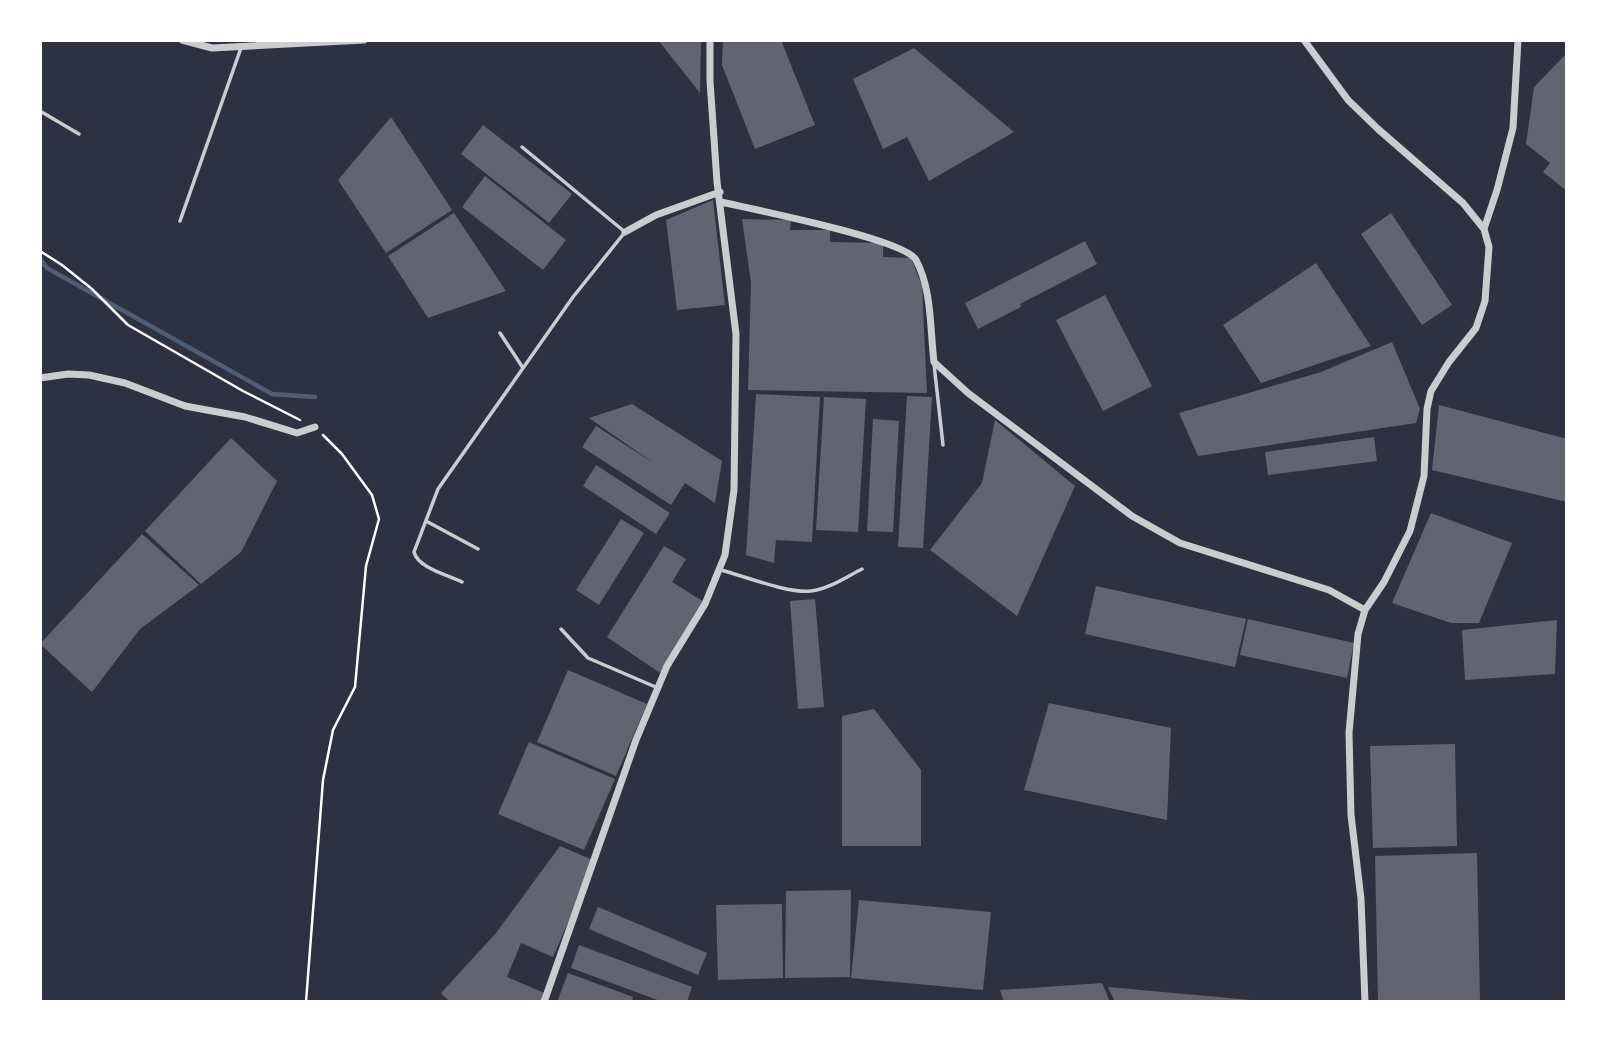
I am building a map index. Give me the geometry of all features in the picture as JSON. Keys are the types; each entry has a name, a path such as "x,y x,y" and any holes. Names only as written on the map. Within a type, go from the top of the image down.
{"street":[{"path":"182,40 212,48 364,40"},
{"path":"544,1002 636,740 667,666 705,604 725,555 734,490 736,334 719,192 710,81 710,40"},
{"path":"1304,40 1348,100 1395,145 1463,203 1484,229 1489,247 1485,301 1476,328 1449,362 1431,391 1427,409 1424,476 1410,531 1384,582 1364,610 1358,634 1349,733 1351,815 1362,912 1365,1002"},
{"path":"1484,229 1513,128 1518,40"},
{"path":"625,233 656,215 719,192"},
{"path":"721,202 891,244 908,252 916,258 925,286 934,362 968,393 1132,516 1180,543 1329,590 1364,610"},
{"path":"40,378 68,374 89,375 125,383 185,406 245,417 297,433 315,427"}],"lane":[{"path":"180,221 241,47"},
{"path":"40,111 79,134"},
{"path":"462,582 416,558 414,552 438,489 573,297 625,233 522,146"},
{"path":"500,333 523,368"},
{"path":"934,362 943,445"},
{"path":"426,521 478,549"},
{"path":"719,570 794,591 810,592 862,569"},
{"path":"561,629 588,658 658,688"}],"path":[{"path":"40,251 92,289 128,326 315,427 342,454 372,495 379,519 366,566 355,687 332,730 323,780 306,1002"}],"building":[{"path":"658,40 701,40 700,93"},
{"path":"723,40 781,40 815,125 755,149 722,65"},
{"path":"914,48 1014,132 929,181 907,137 883,149 853,79"},
{"path":"1567,53 1567,191 1543,172 1550,163 1526,144 1534,87"},
{"path":"391,117 452,210 386,253 338,180"},
{"path":"483,125 572,194 549,223 461,154"},
{"path":"485,176 566,240 543,270 462,207"},
{"path":"713,200 725,305 677,310 666,220"},
{"path":"454,213 506,291 428,318 388,256"},
{"path":"1391,213 1452,305 1422,325 1361,234"},
{"path":"742,219 791,220 790,230 830,230 830,242 883,243 883,257 911,258 922,286 927,393 748,390 751,283"},
{"path":"1085,241 1097,264 978,329 965,303"},
{"path":"1316,263 1371,346 1261,383 1223,325"},
{"path":"1105,295 1152,386 1103,411 1056,320"},
{"path":"1392,342 1420,409 1416,423 1198,456 1179,413 1321,372"},
{"path":"756,394 820,397 812,542 776,540 774,563 746,555"},
{"path":"907,396 932,397 923,548 898,547"},
{"path":"824,397 866,399 858,532 816,530"},
{"path":"632,404 722,461 715,503 685,483 671,505 582,447 596,426 655,464 589,418"},
{"path":"1439,405 1567,439 1567,502 1432,470"},
{"path":"873,419 899,421 893,532 867,531"},
{"path":"995,420 1075,486 1017,616 930,550 982,483"},
{"path":"1374,437 1377,461 1268,475 1265,452"},
{"path":"231,438 277,481 241,552 201,584 145,531"},
{"path":"596,465 670,513 656,534 583,486"},
{"path":"1431,513 1512,543 1479,623 1451,623 1392,603"},
{"path":"621,519 644,533 599,605 576,590"},
{"path":"142,534 199,585 140,629 92,692 40,644"},
{"path":"664,546 686,559 672,582 704,602 660,673 607,637"},
{"path":"1096,586 1246,619 1235,667 1085,634"},
{"path":"815,599 824,707 798,709 790,601"},
{"path":"1248,619 1354,643 1347,678 1240,655"},
{"path":"1557,620 1555,674 1465,680 1462,630"},
{"path":"568,670 647,704 616,776 537,742"},
{"path":"1049,703 1171,728 1167,820 1024,790"},
{"path":"874,709 921,770 921,846 842,846 842,716"},
{"path":"529,742 615,779 584,850 498,814"},
{"path":"1455,744 1457,846 1373,848 1370,746"},
{"path":"560,846 595,861 553,957 521,943 507,977 547,994 543,1002 450,1002 441,993 496,933"},
{"path":"1477,853 1480,1001 1378,1002 1375,856"},
{"path":"851,890 850,977 785,978 786,891"},
{"path":"859,900 991,912 983,990 851,978"},
{"path":"782,904 783,978 718,980 716,905"},
{"path":"598,907 707,953 698,975 589,929"},
{"path":"579,945 692,987 687,1002 663,1002 571,968"},
{"path":"568,973 633,997 632,1002 557,1002"},
{"path":"1102,983 1110,1002 1004,1002 1000,990"},
{"path":"1108,987 1251,1000 1251,1002 1115,1002"}],"waterway":[{"path":"40,259 47,268 272,394 315,397"}]}
